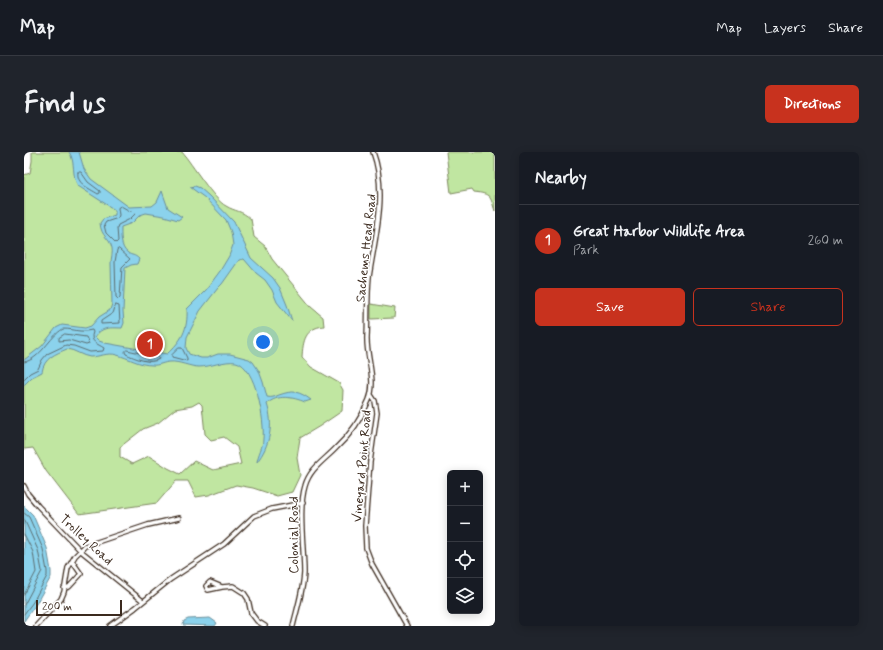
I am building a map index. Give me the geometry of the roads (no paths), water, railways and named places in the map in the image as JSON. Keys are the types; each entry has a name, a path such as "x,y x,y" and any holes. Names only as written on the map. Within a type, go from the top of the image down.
{"street":[{"name":"Sachems Head Road","path":"371,395 372,380 367,346 368,286 381,192 373,152"},
{"name":"Colonial Road","path":"293,626 303,581 304,489 311,473 320,462 337,448 348,436 362,415 371,395"},
{"name":"Vineyard Point Road","path":"371,395 375,401 377,417 370,462 365,526 366,548 372,564 407,626"},
{"name":"Trolley Road","path":"24,486 28,494 38,506 81,551 143,601"},
{"path":"110,626 175,576 224,544 254,516 272,509 303,503"},
{"path":"36,626 41,619 59,602 62,596 67,571 72,561 85,546 148,525 179,518"},
{"path":"64,588 68,588 81,574 72,561"},
{"path":"222,587 233,586 244,593 248,599 251,613 257,621 264,626"}],"water":[{"path":"69,152 79,152 84,169 91,179 129,207 152,206 157,202 162,191 168,208 182,217 178,220 146,213 140,215 132,223 121,227 122,241 125,251 139,259 137,264 125,268 123,311 124,323 122,328 104,329 95,337 99,341 167,354 177,344 183,334 186,323 187,309 206,290 220,271 229,256 233,245 231,232 226,220 205,198 190,187 195,186 200,188 234,222 251,258 273,278 280,288 292,321 277,302 272,290 265,280 256,273 244,259 239,260 200,311 187,337 186,348 189,354 201,358 207,358 218,354 230,354 249,359 253,362 259,371 267,397 273,397 288,392 296,392 311,400 305,402 285,397 275,399 267,404 270,420 270,434 265,449 257,462 263,439 261,408 249,373 243,366 236,362 227,362 199,367 173,362 147,365 114,354 90,357 67,349 51,357 45,363 42,372 32,377 24,385 24,360 42,346 56,328 62,325 85,328 91,326 99,317 110,310 112,304 112,248 102,231 100,223 103,219 115,215 115,210 78,186"},
{"path":"24,506 33,515 47,548 51,577 36,604 24,621"},
{"path":"210,618 217,623 215,626 183,625 184,621 188,619"}],"place":[{"name":"Great Harbor Wildlife Area","path":"150,344"}]}
